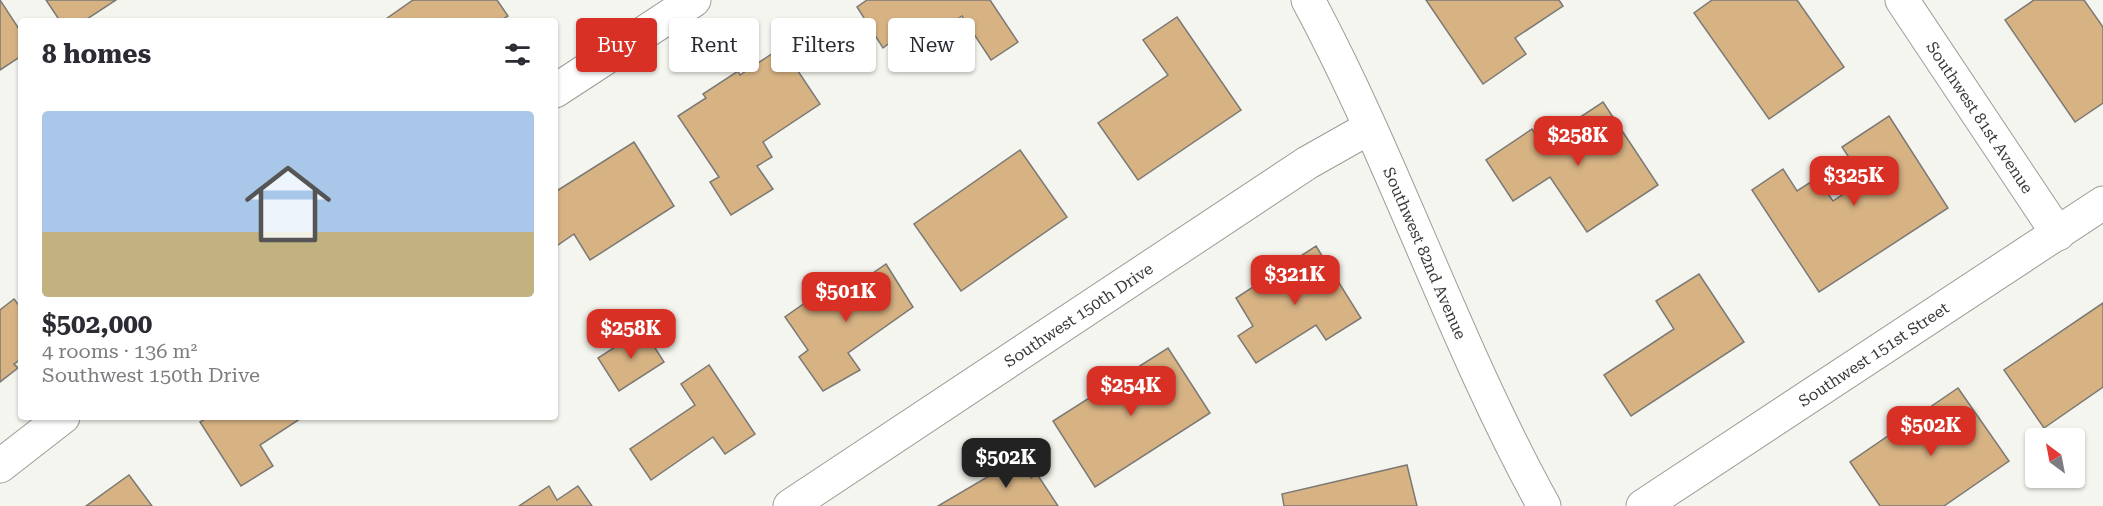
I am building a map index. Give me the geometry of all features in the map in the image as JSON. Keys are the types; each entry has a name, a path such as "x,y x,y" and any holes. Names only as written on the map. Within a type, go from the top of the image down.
{"street":[{"path":"558,90 694,0"},
{"name":"Southwest 82nd Avenue","path":"1308,0 1346,72 1480,382 1544,506"},
{"name":"Southwest 81st Avenue","path":"1902,0 2058,234"},
{"name":"Southwest 150th Drive","path":"790,506 1308,163 1369,128"},
{"name":"Southwest 151st Street","path":"1643,506 2103,203"},
{"path":"0,466 59,420"}],"building":[{"path":"0,0 18,27 18,58 0,70"},
{"path":"46,0 116,0 89,18 58,18"},
{"path":"413,0 497,0 508,16 505,18 387,18"},
{"path":"867,0 990,0 1018,42 991,60 975,36 975,18 962,16 959,18 888,18 888,44 883,48 876,37 876,18 864,18 857,7"},
{"path":"1426,0 1559,0 1563,6 1515,38 1526,54 1483,84"},
{"path":"1712,0 1797,0 1844,67 1769,119 1694,13"},
{"path":"2034,0 2084,0 2103,27 2103,103 2075,122 2005,20"},
{"path":"1177,17 1241,110 1138,180 1098,123 1168,75 1143,40"},
{"path":"771,54 771,72 799,72 820,104 763,142 772,157 757,166 773,189 731,215 710,182 719,177 678,116 706,98 703,94 736,72 740,75 744,72 759,72 759,62"},
{"path":"1603,102 1658,185 1587,232 1550,177 1513,201 1486,160 1532,129 1541,143"},
{"path":"1889,116 1948,208 1819,292 1752,190 1783,169 1797,191 1817,178 1833,201 1864,180 1842,147"},
{"path":"634,142 674,206 590,260 574,234 558,245 558,190"},
{"path":"1020,150 1067,217 961,291 914,224"},
{"path":"1316,246 1361,318 1326,340 1316,325 1256,363 1238,336 1253,326 1236,298"},
{"path":"886,264 913,307 848,353 860,370 823,391 799,357 808,350 785,317 843,276 851,288"},
{"path":"1699,274 1744,342 1631,416 1604,375 1674,329 1656,301"},
{"path":"14,299 18,304 18,361 14,364 18,368 0,382 0,310"},
{"path":"2103,303 2103,387 2044,428 2004,370"},
{"path":"643,329 664,362 619,391 598,358"},
{"path":"1168,348 1210,413 1095,487 1053,421"},
{"path":"709,365 755,434 725,454 713,437 651,480 630,449 695,405 681,384"},
{"path":"1958,388 2009,461 1944,506 1880,506 1850,462"},
{"path":"203,420 298,420 260,445 273,466 241,486 200,422"},
{"path":"1014,452 1031,478 1037,474 1058,506 938,506 996,472 992,466"},
{"path":"1407,465 1417,506 1284,506 1282,494"},
{"path":"129,475 152,506 86,506"},
{"path":"549,486 557,500 578,486 592,506 519,506"}]}
